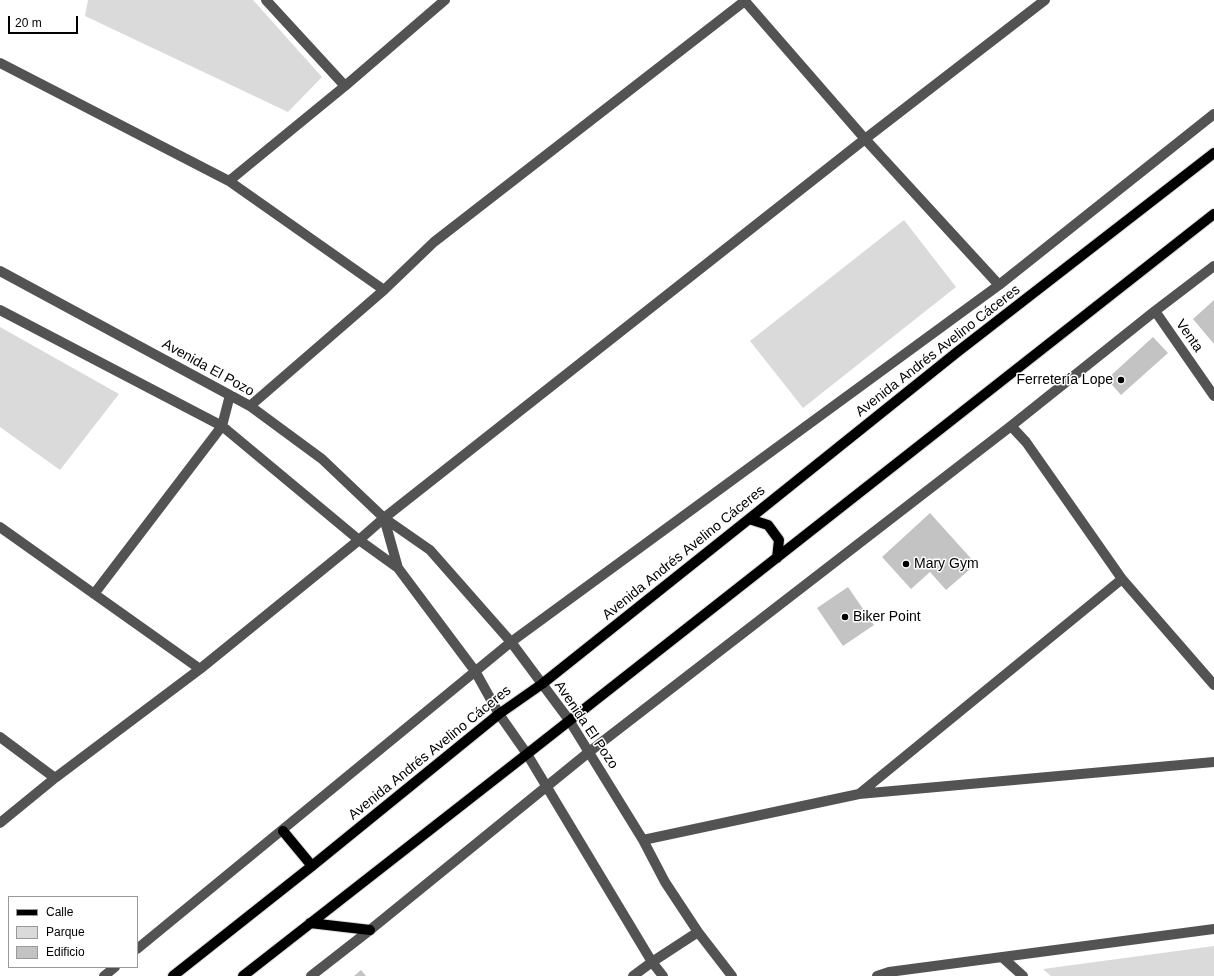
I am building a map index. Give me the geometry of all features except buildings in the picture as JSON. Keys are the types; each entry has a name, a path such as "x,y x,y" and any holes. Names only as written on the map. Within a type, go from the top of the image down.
{"main road":[{"name":"Avenida Andrés Avelino Cáceres","path":"177,975 499,714 542,684 956,353 1214,152"},
{"path":"243,976 528,754 569,720 1214,214"},
{"path":"749,519 768,525 778,540 777,558"},
{"path":"282,831 312,866"},
{"path":"310,923 370,930"}],"street":[{"path":"266,0 345,86"},
{"path":"229,181 345,86 445,0"},
{"path":"250,406 384,290 434,242 745,0 865,138 1000,285"},
{"path":"0,823 55,778 200,669 384,518 865,138 1045,0"},
{"path":"0,63 229,181 384,290"},
{"path":"138,948 511,642 1000,285 1214,114"},
{"path":"311,976 589,752 1011,426 1214,266"},
{"name":"Avenida El Pozo","path":"0,271 250,406 322,459 384,518 430,550 511,642 569,720 643,840 665,882 698,932 732,976"},
{"path":"0,310 222,426 359,540 398,568 475,671 499,714 528,754 652,962 663,976"},
{"name":"Venta","path":"1155,311 1214,396"},
{"path":"94,594 222,426 230,395"},
{"path":"1011,426 1026,442 1122,579 1214,685"},
{"path":"384,518 398,568"},
{"path":"0,527 200,669"},
{"path":"859,794 1122,579"},
{"path":"0,737 55,778"},
{"path":"643,840 859,794 1214,762"},
{"path":"877,976 890,972 1214,929"},
{"path":"633,976 698,932"},
{"path":"1002,957 1023,976"},
{"path":"104,976 114,968"}],"green space":[{"path":"88,0 253,0 322,77 288,112 85,16"},
{"path":"904,220 956,287 803,408 750,341"},
{"path":"0,327 119,394 60,470 0,427"},
{"path":"1214,946 1214,976 1051,976 1043,969"}],"place":[{"name":"Ferretería Lope","path":"1121,380"},
{"name":"Mary Gym","path":"906,564"},
{"name":"Biker Point","path":"845,617"}]}
